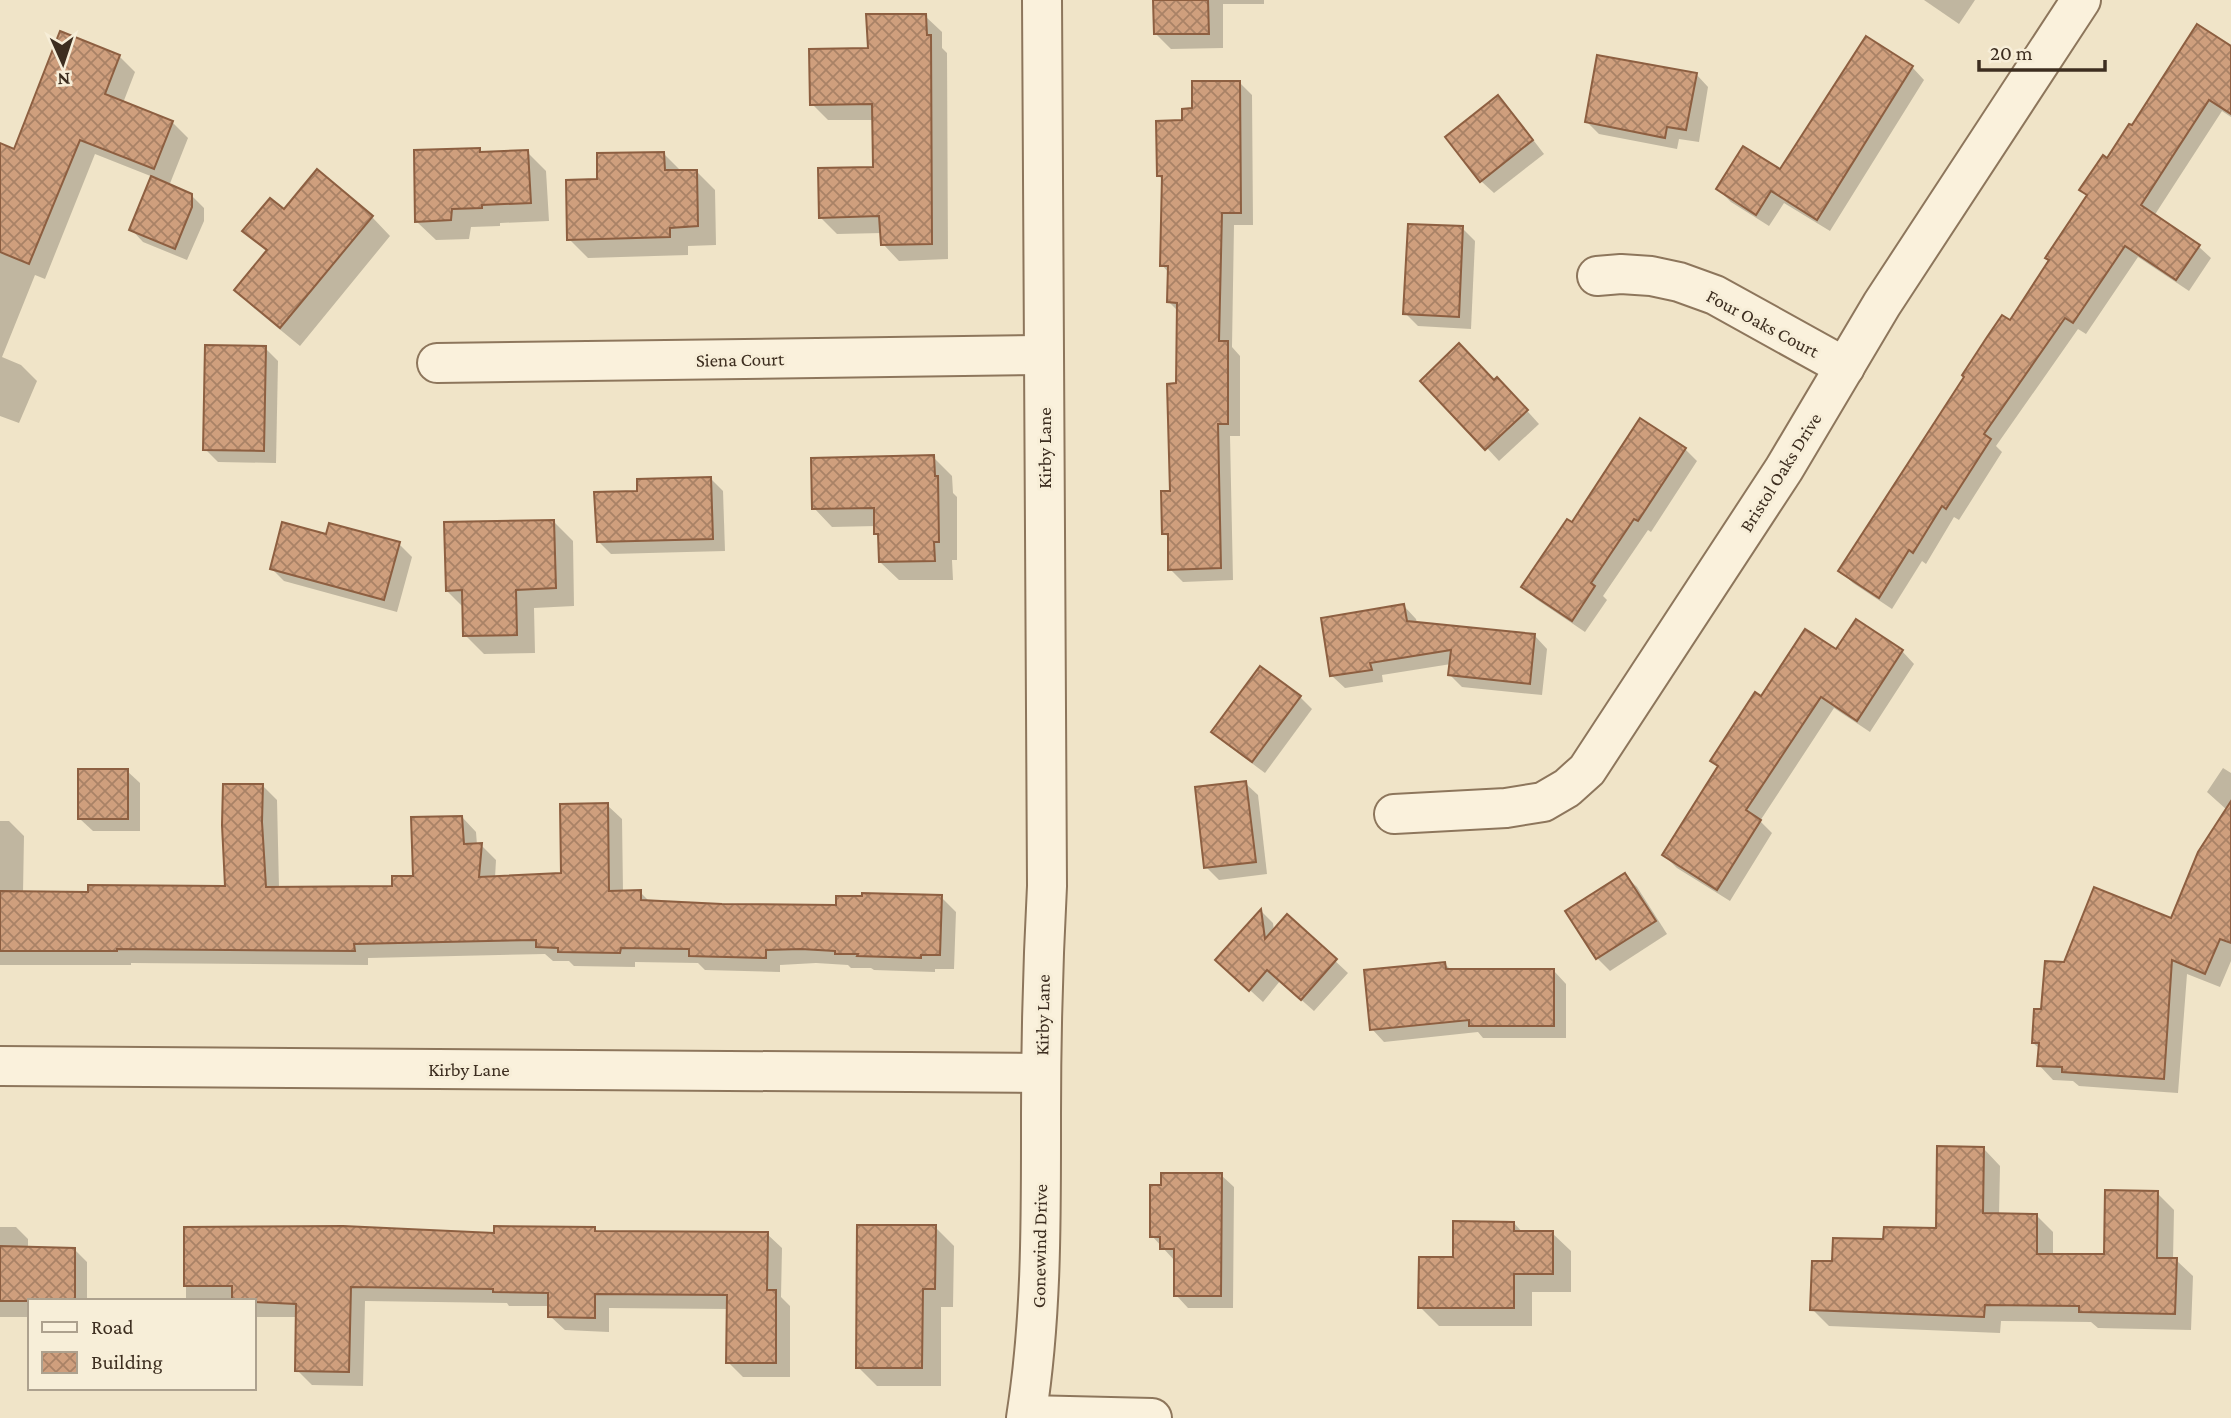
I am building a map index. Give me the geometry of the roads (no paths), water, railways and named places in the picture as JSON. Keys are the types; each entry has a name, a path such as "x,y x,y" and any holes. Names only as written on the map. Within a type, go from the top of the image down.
{"street":[{"name":"Kirby Lane","path":"0,1066 1041,1073 1046,886 1042,0"},
{"name":"Bristol Oaks Drive","path":"1394,814 1506,808 1543,802 1567,789 1587,770 1784,469 1890,292 2081,0"},
{"name":"Four Oaks Court","path":"1597,276 1651,276 1679,282 1715,295 1845,368"},
{"name":"Siena Court","path":"437,363 1043,355"},
{"name":"Gonewind Drive","path":"1026,1417 1038,1330 1041,1073"},
{"path":"1026,1417 1152,1418"}]}
